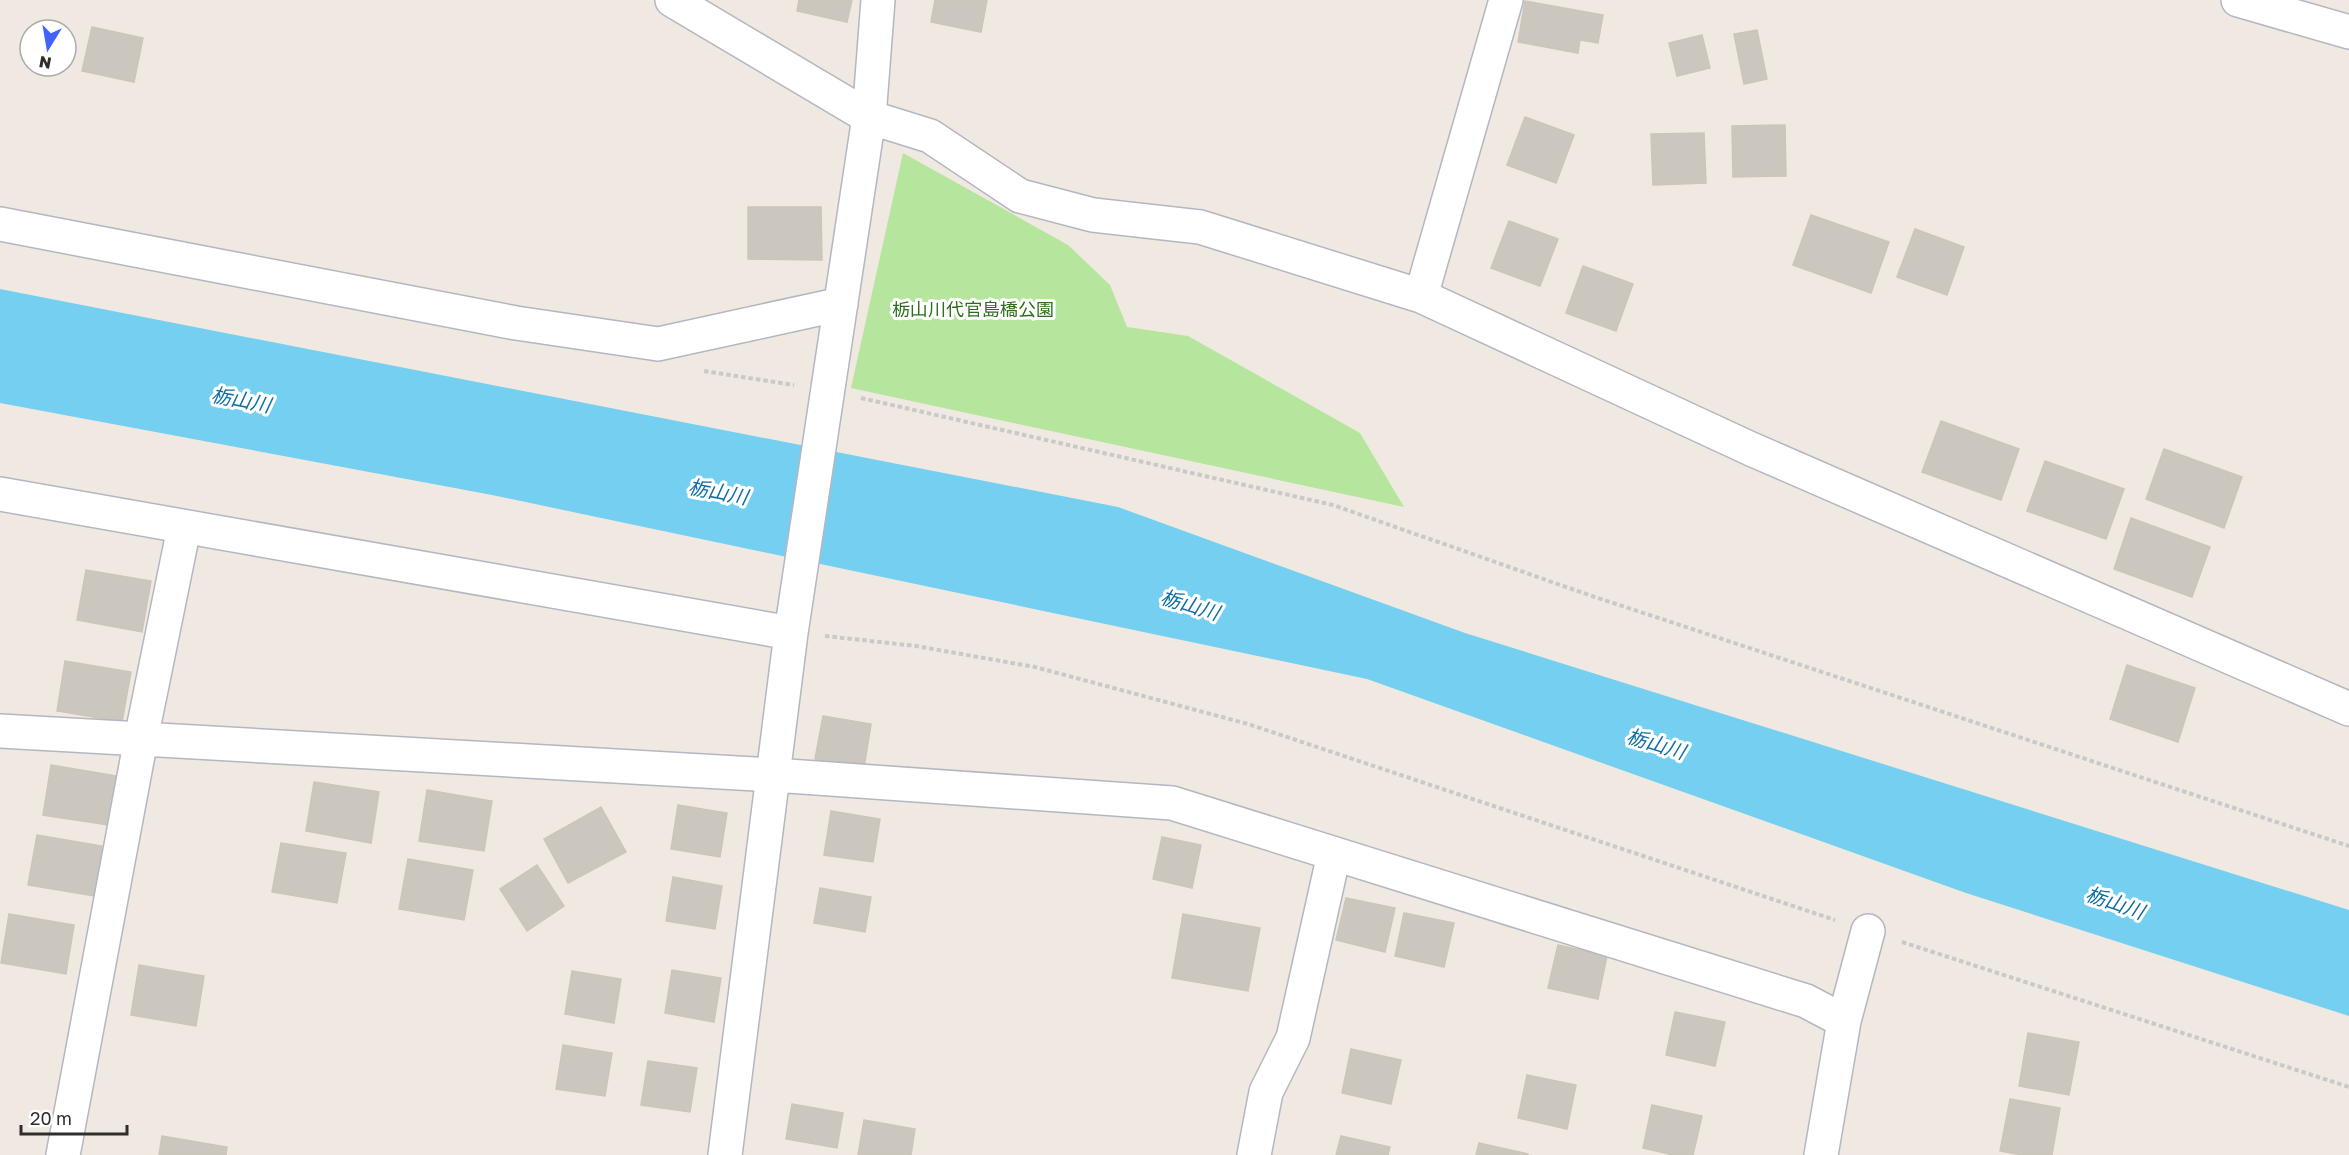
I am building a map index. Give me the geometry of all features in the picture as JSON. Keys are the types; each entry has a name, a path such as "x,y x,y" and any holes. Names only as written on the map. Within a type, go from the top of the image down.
{"street":[{"path":"672,0 869,117 930,136 1020,196 1093,215 1200,227 1421,296 1751,449 2349,709"},
{"path":"725,1155 791,633 869,117 878,0"},
{"path":"1421,296 1506,0"},
{"path":"2238,0 2349,32"},
{"path":"0,224 516,323 658,344 841,304"},
{"path":"0,494 184,528 557,590 791,633"},
{"path":"63,1155 141,739 184,528"},
{"path":"0,731 774,775 1172,803 1806,1001 1844,1021"},
{"path":"1254,1155 1266,1092 1293,1038 1334,854"},
{"path":"1821,1155 1844,1021 1868,931"}],"path":[{"path":"827,390 1334,505 1589,595 2349,846"},
{"path":"791,633 916,645 1035,667 1237,721 1573,830 1868,931 2349,1087"}],"green space":[{"name":"栃山川代官島橋公園","path":"903,153 1068,245 1110,285 1127,327 1188,336 1360,433 1404,507 851,388"}],"water":[{"name":"栃山川","path":"0,289 1118,507 1465,633 2349,910 2349,1016 1966,893 1367,679 492,495 0,403"}],"building":[{"path":"799,0 852,0 847,22 797,11"},
{"path":"935,0 987,0 981,32 931,22"},
{"path":"1525,1 1603,15 1598,43 1580,40 1578,53 1518,42"},
{"path":"92,27 143,38 134,82 82,71"},
{"path":"1757,30 1767,79 1744,84 1734,34"},
{"path":"1702,35 1710,68 1677,76 1669,43"},
{"path":"1525,117 1574,135 1556,183 1507,165"},
{"path":"1785,125 1786,176 1733,177 1732,126"},
{"path":"1704,133 1706,183 1653,185 1651,134"},
{"path":"748,207 821,207 822,260 748,259"},
{"path":"1811,215 1889,242 1871,293 1793,265"},
{"path":"1509,221 1558,239 1540,286 1491,268"},
{"path":"1915,229 1964,247 1947,295 1897,277"},
{"path":"1583,266 1633,284 1616,331 1566,313"},
{"path":"1941,421 2019,449 2001,500 1922,472"},
{"path":"2164,449 2242,477 2224,528 2146,499"},
{"path":"2045,461 2124,489 2106,539 2027,511"},
{"path":"2131,518 2210,547 2192,597 2114,569"},
{"path":"86,570 151,581 142,632 77,620"},
{"path":"65,661 131,672 122,722 57,711"},
{"path":"2127,665 2195,688 2178,742 2110,719"},
{"path":"823,716 871,724 864,768 815,759"},
{"path":"51,765 117,776 108,825 43,815"},
{"path":"314,782 379,792 371,843 306,831"},
{"path":"427,790 492,801 484,851 419,841"},
{"path":"678,805 727,813 720,857 671,849"},
{"path":"601,807 626,852 568,883 544,839"},
{"path":"831,811 880,819 873,862 824,855"},
{"path":"37,835 102,846 94,896 28,885"},
{"path":"1162,837 1201,845 1192,888 1153,879"},
{"path":"281,843 346,853 337,903 272,892"},
{"path":"408,859 473,870 464,920 399,909"},
{"path":"537,865 564,906 527,931 500,889"},
{"path":"673,877 722,886 715,929 666,921"},
{"path":"820,888 871,897 865,932 814,923"},
{"path":"1346,898 1395,908 1385,952 1336,940"},
{"path":"1404,913 1454,923 1444,967 1395,956"},
{"path":"9,914 74,925 66,974 1,963"},
{"path":"1183,914 1260,928 1248,991 1172,978"},
{"path":"1558,945 1607,956 1598,999 1548,988"},
{"path":"139,965 204,976 196,1026 131,1015"},
{"path":"672,970 721,978 714,1022 665,1013"},
{"path":"572,971 621,979 614,1023 565,1014"},
{"path":"1675,1012 1725,1022 1715,1066 1666,1055"},
{"path":"2028,1033 2079,1042 2069,1095 2019,1086"},
{"path":"563,1045 612,1053 605,1096 556,1089"},
{"path":"1351,1049 1401,1060 1391,1104 1342,1093"},
{"path":"648,1061 697,1068 690,1112 641,1105"},
{"path":"1527,1075 1576,1085 1567,1129 1518,1118"},
{"path":"2010,1099 2060,1108 2052,1155 2023,1155 2000,1151"},
{"path":"792,1104 843,1113 837,1148 786,1139"},
{"path":"1652,1105 1702,1116 1693,1155 1673,1155 1643,1148"},
{"path":"864,1120 915,1129 911,1155 858,1155"},
{"path":"162,1136 227,1147 226,1155 159,1155"},
{"path":"1341,1136 1390,1147 1388,1155 1336,1155"},
{"path":"1479,1143 1528,1154 1528,1155 1476,1155"}]}
